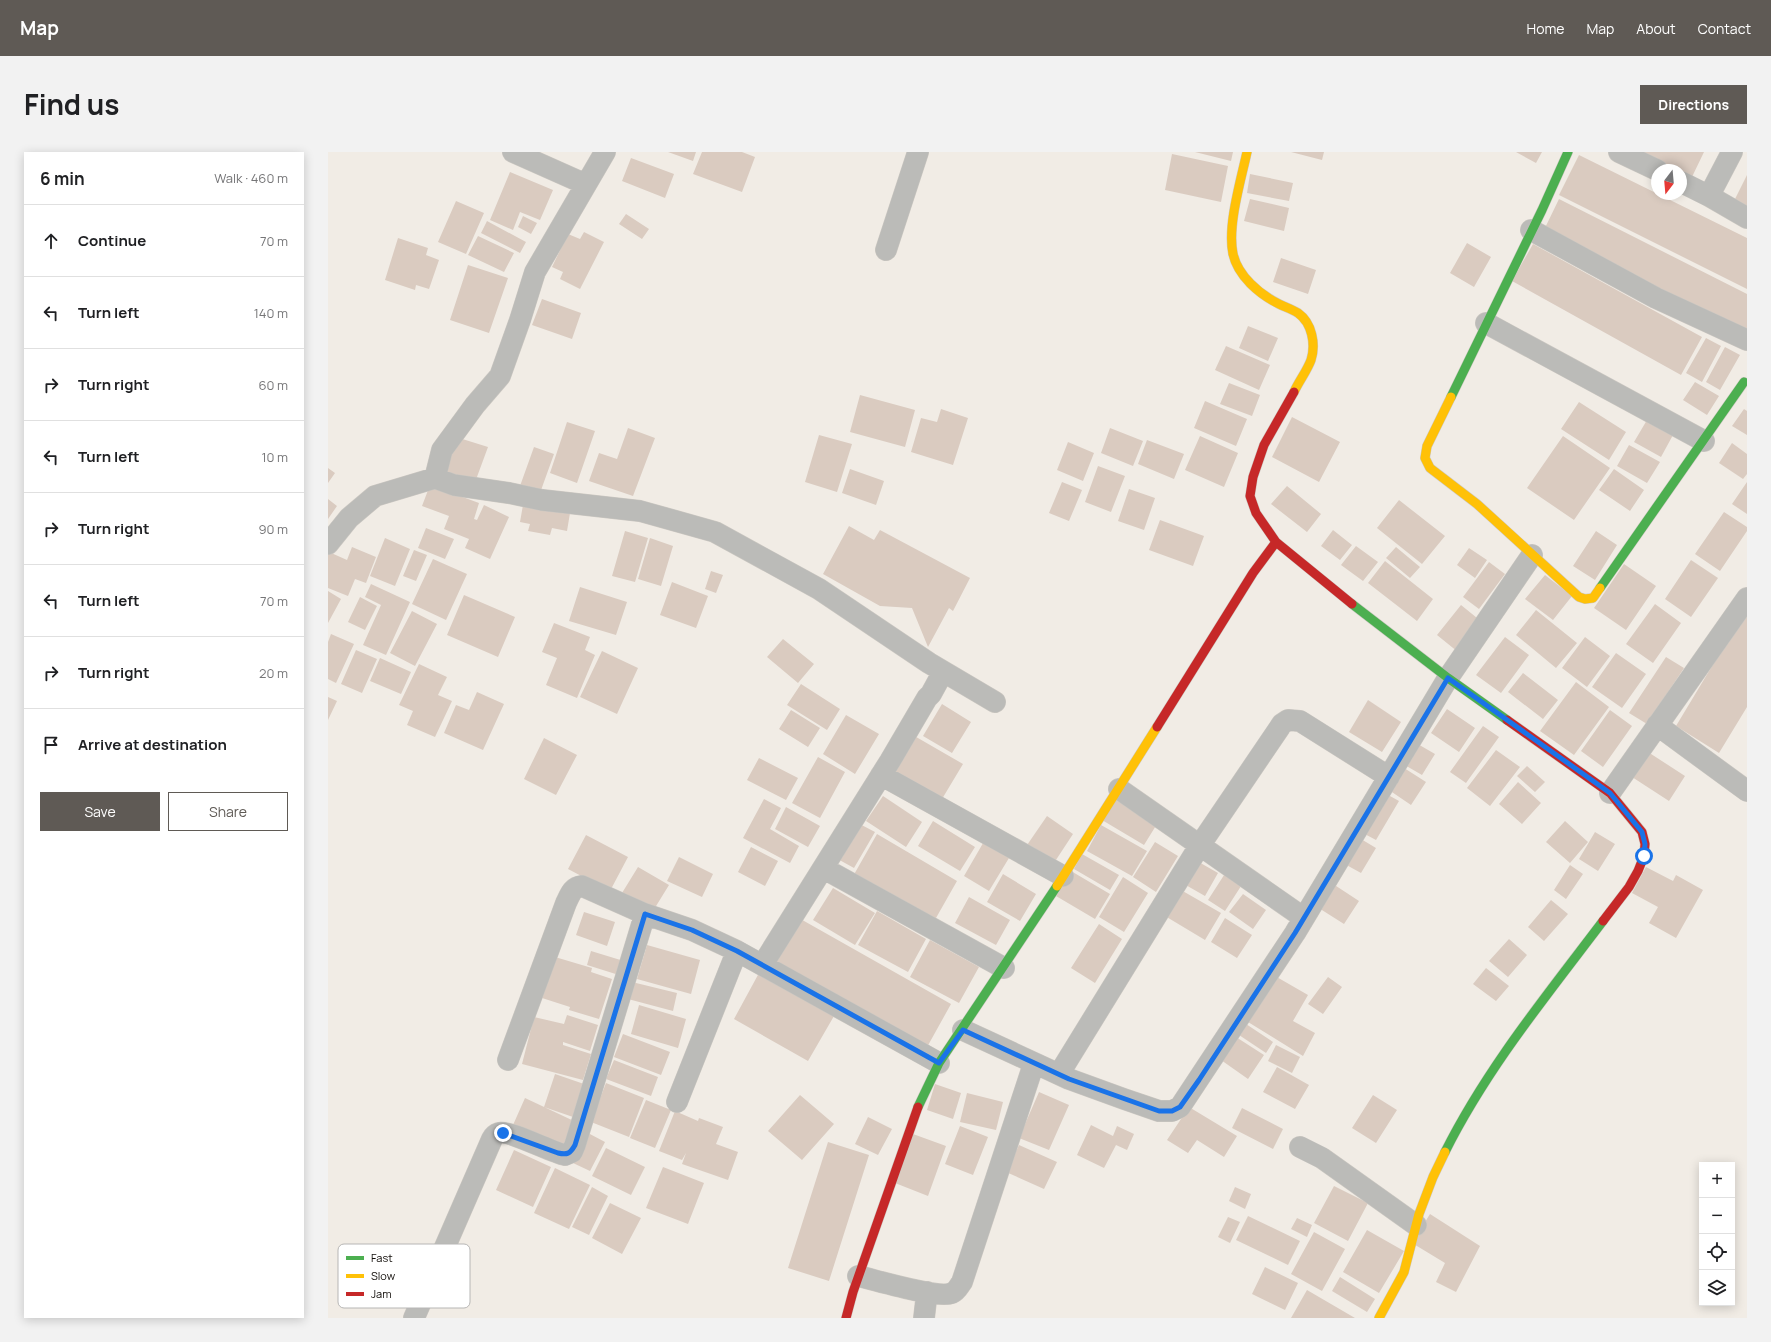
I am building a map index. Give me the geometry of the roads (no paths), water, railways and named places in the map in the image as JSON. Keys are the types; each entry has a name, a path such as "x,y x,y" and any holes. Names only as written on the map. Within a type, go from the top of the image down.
{"street":[{"path":"513,152 585,184"},
{"path":"434,478 442,450 475,405 500,376 535,272 585,184 606,152"},
{"path":"886,250 918,152"},
{"path":"1247,152 1232,233 1232,252 1234,258 1239,270 1250,284 1272,300 1299,314 1308,325 1314,346 1311,360 1264,445 1252,477 1250,496 1256,513 1276,542 1362,612 1448,678 1610,793 1642,832 1645,844 1638,871 1629,886 1528,1020 1486,1079 1460,1122 1433,1178 1416,1225 1404,1272 1379,1318"},
{"path":"1568,152 1542,210 1426,446 1426,458 1430,468 1477,504 1579,597 1585,599 1593,598 1746,381"},
{"path":"1619,152 1651,167"},
{"path":"1709,196 1732,152"},
{"path":"1687,185 1747,218"},
{"path":"1531,230 1656,298 1747,340"},
{"path":"1486,323 1704,442"},
{"path":"328,544 349,518 375,496 434,478 454,485 542,500 640,511 715,532 819,589 943,672 995,702"},
{"path":"846,1318 858,1276 909,1131 920,1102 939,1063 1004,968 1119,789 1253,573 1276,542"},
{"path":"963,1030 1059,1074 1159,1111 1172,1111 1180,1107 1304,918 1448,678 1532,555"},
{"path":"1610,793 1747,598"},
{"path":"763,964 881,775 943,672"},
{"path":"1059,1074 1200,845 1282,724 1288,720 1300,721 1389,777"},
{"path":"1657,725 1747,791"},
{"path":"881,775 1063,876"},
{"path":"1119,789 1304,918"},
{"path":"822,868 1004,968"},
{"path":"508,1060 566,903 573,890 576,887 582,886 645,914 692,930 737,951 763,964 939,1063"},
{"path":"446,1244 492,1139 499,1133 513,1136 565,1155 572,1152 645,914"},
{"path":"677,1102 737,951"},
{"path":"858,1276 927,1292 947,1294 953,1292 962,1282 1034,1063"},
{"path":"1300,1147 1322,1158 1416,1225"},
{"path":"924,1318 927,1292"},
{"path":"414,1318 418,1308"}]}
